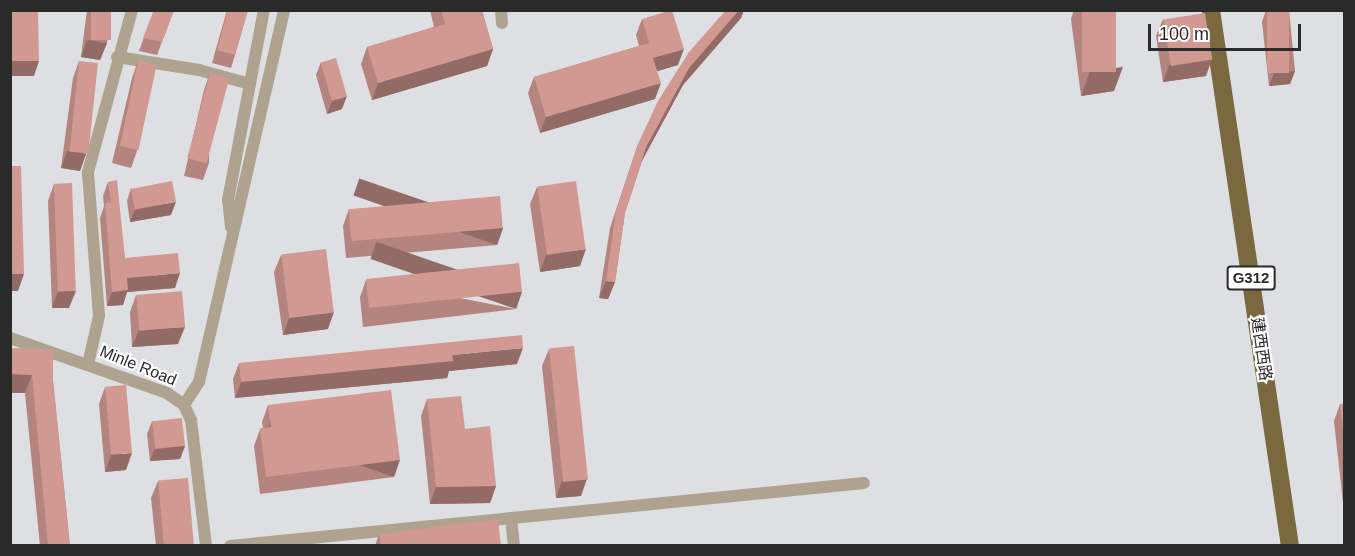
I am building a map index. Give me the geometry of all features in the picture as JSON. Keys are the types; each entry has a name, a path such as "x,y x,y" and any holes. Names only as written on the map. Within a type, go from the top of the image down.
{"highway":[{"name":"建西西路","path":"1211,10 1290,546"}],"street":[{"path":"88,364 99,316 88,172 117,57 132,10"},
{"path":"232,238 228,200 264,10"},
{"path":"184,405 199,382 284,10"},
{"path":"117,57 199,70 250,84"},
{"name":"Minle Road","path":"10,338 167,393 184,405 191,420 206,546"},
{"path":"230,546 864,483"},
{"path":"510,518 514,546"}],"building":[{"path":"21,10 38,10 39,61 10,61 10,12 22,12"},
{"path":"91,10 111,10 111,40 91,40"},
{"path":"154,10 174,10 162,42 143,38"},
{"path":"228,10 248,10 235,55 217,50"},
{"path":"441,10 482,10 493,49 378,83 367,47 445,24"},
{"path":"672,10 684,49 653,58 661,83 546,117 534,77 649,43 642,19"},
{"path":"726,10 739,10 689,68 646,147 625,213 615,282 606,281 616,211 638,144 658,101 689,52"},
{"path":"1082,10 1116,10 1116,72 1082,72"},
{"path":"1267,10 1289,10 1289,73 1267,73"},
{"path":"1205,13 1212,59 1171,66 1164,20"},
{"path":"336,58 347,96 332,101 321,62"},
{"path":"79,61 98,63 88,153 69,152"},
{"path":"138,61 157,65 138,150 120,146"},
{"path":"210,73 229,78 207,163 187,158"},
{"path":"10,166 21,166 24,274 10,274"},
{"path":"117,180 125,258 178,253 180,273 127,278 128,290 112,292 105,203 111,202 108,182"},
{"path":"172,181 176,202 135,210 131,189"},
{"path":"576,181 586,249 547,255 537,186"},
{"path":"72,183 76,291 58,292 54,184"},
{"path":"500,196 503,228 351,241 349,209"},
{"path":"326,249 334,313 289,318 281,254"},
{"path":"519,263 522,292 369,308 366,279"},
{"path":"182,291 185,327 139,331 136,295"},
{"path":"522,335 523,348 452,355 453,361 241,382 239,363"},
{"path":"574,346 588,479 563,482 549,349"},
{"path":"10,348 53,349 53,381 70,546 48,546 32,375 10,374"},
{"path":"126,385 132,453 111,455 105,387"},
{"path":"391,390 400,460 266,477 260,429 271,427 268,405"},
{"path":"461,396 465,429 490,426 496,486 436,487 427,399"},
{"path":"1340,404 1344,404 1344,441"},
{"path":"182,418 185,446 155,449 152,421"},
{"path":"188,478 194,546 164,546 158,481"},
{"path":"498,519 501,546 381,546 379,534"}]}
